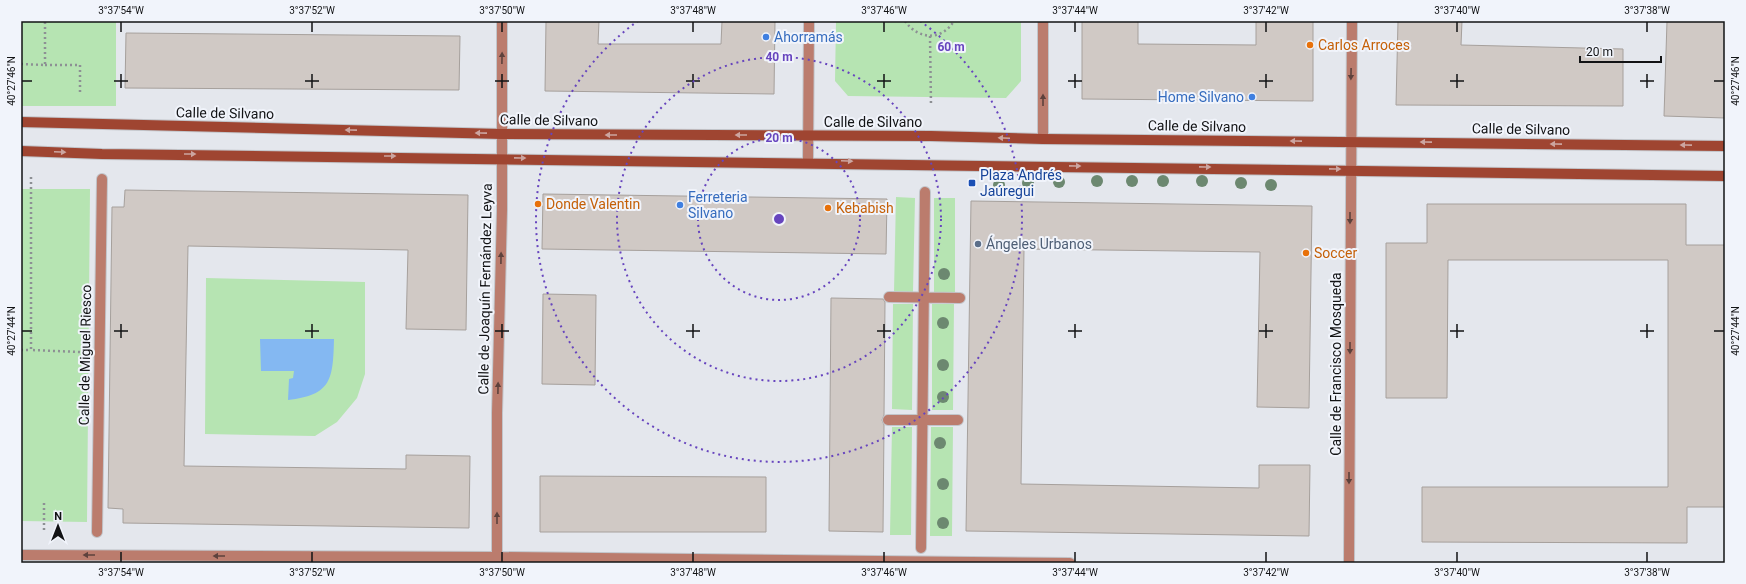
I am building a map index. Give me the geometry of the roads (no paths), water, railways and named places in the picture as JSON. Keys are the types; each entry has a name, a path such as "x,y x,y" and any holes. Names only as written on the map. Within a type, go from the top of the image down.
{"street":[{"name":"Calle de Joaquín Fernández Leyva","path":"497,557 497,413 502,157 502,21"},
{"path":"808,160 809,21"},
{"path":"1042,139 1043,21"},
{"name":"Calle de Francisco Mosqueda","path":"1349,563 1352,21"},
{"name":"Calle de Silvano","path":"21,122 502,134 931,136 1042,139 1725,146"},
{"path":"21,152 808,160 974,165 1725,176"},
{"name":"Calle de Miguel Riesco","path":"97,532 102,179"},
{"path":"921,548 925,192"},
{"path":"889,297 960,298"},
{"path":"888,420 958,420"},
{"path":"21,555 497,557 1070,563"}],"water":[{"path":"260,339 334,339 333,365 331,375 327,383 322,389 314,394 303,398 288,400 289,379 293,378 294,371 261,371"}],"place":[{"name":"Ahorramás","path":"766,37"},
{"name":"Carlos Arroces","path":"1310,45"},
{"name":"Home Silvano","path":"1252,97"},
{"name":"Plaza Andrés Jaúregui","path":"972,183"},
{"name":"Donde Valentin","path":"538,204"},
{"name":"Ferreteria Silvano","path":"680,205"},
{"name":"Kebabish","path":"828,208"},
{"name":"Ángeles Urbanos","path":"978,244"},
{"name":"Soccer","path":"1306,253"}]}
